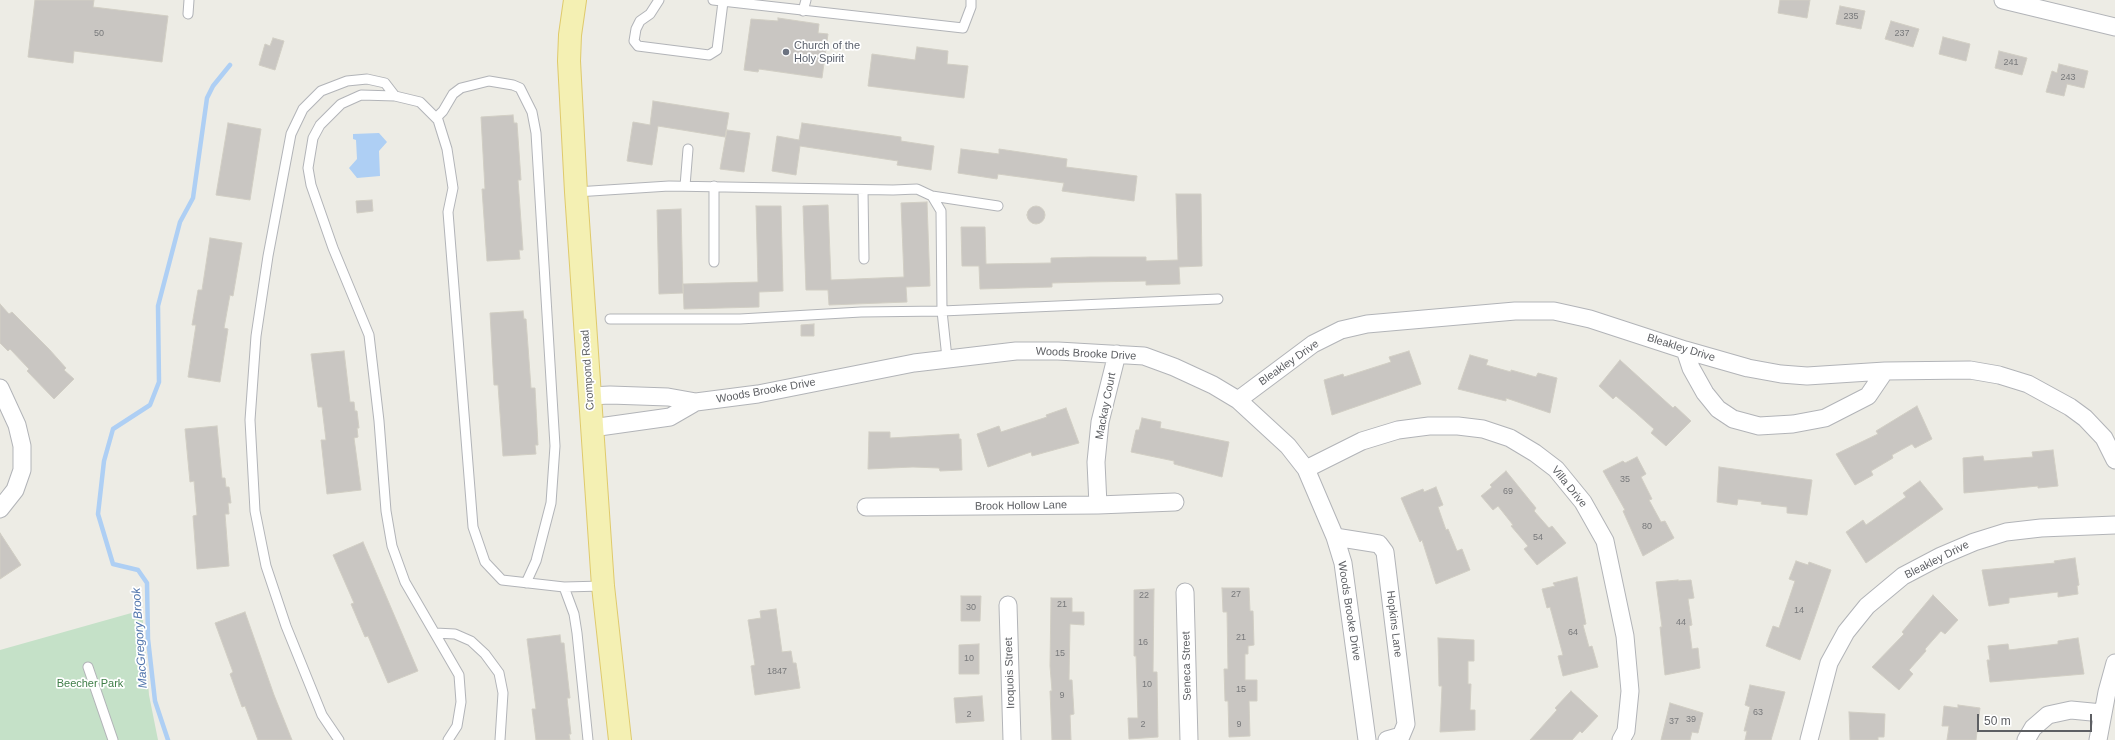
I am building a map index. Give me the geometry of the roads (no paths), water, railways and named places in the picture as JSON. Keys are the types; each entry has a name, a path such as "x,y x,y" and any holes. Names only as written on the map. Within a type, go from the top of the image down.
{"main road":[{"name":"Crompond Road","path":"575,0 570,35 569,61 576,192 603,586 620,740"}],"street":[{"path":"2003,0 2115,27"},
{"name":"Bleakley Drive","path":"1238,400 1313,344 1341,330 1367,324 1515,311 1554,312 1590,319 1685,350 1748,368 1781,374 1808,376 1885,371 1970,370 1999,375 2028,384 2070,407 2085,418 2104,438 2115,460"},
{"path":"1685,350 1691,368 1705,393 1718,409 1733,419 1759,426 1793,424 1825,418 1868,396 1885,371"},
{"name":"Woods Brooke Drive","path":"590,396 610,395 668,397 696,402 758,394 947,358 1016,351 1058,351 1144,356 1174,367 1213,385 1238,400 1288,446 1306,469 1335,537 1343,563 1367,740"},
{"name":"Mackay Court","path":"1098,505 1096,462 1100,422 1117,354"},
{"path":"0,388 17,425 22,446 22,470 15,490 0,510"},
{"name":"Woods Brooke Drive","path":"592,428 670,417 696,402"},
{"name":"Villa Drive","path":"1306,469 1362,441 1398,430 1429,426 1458,426 1483,429 1510,438 1535,453 1556,469 1583,502 1605,541 1625,636 1630,691 1626,731 1621,740"},
{"name":"Brook Hollow Lane","path":"866,507 1098,505 1175,502"},
{"name":"Bleakley Drive","path":"1809,740 1829,663 1843,638 1867,606 1904,576 1941,556 1974,542 2006,532 2041,528 2115,526"},
{"name":"Hopkins Lane","path":"1335,537 1379,544 1385,552 1406,724 1401,736 1387,740"},
{"name":"Seneca Street","path":"1185,592 1189,740"},
{"name":"Iroquois Street","path":"1008,605 1012,740"},
{"path":"2098,740 2102,713 2115,663"},
{"path":"2026,740 2033,728 2048,715 2071,710 2102,713"}],"lane":[{"path":"188,14 190,0"},
{"path":"658,0 650,14 640,21 636,29 634,41 638,46 709,55 717,50 723,2"},
{"path":"713,0 963,28 971,7 971,0"},
{"path":"803,11 806,0"},
{"path":"339,740 322,715 286,626 266,566 255,511 250,420 256,336 268,256 291,134 303,109 321,91 347,81 366,80 385,82 395,96"},
{"path":"436,118 443,111 453,94 461,88 489,82 513,85 520,88 532,112 536,133 555,446 551,503 536,561 526,583"},
{"path":"448,740 457,726 461,702 459,675 405,582 392,546 386,511 379,421 369,335 333,248 311,185 308,168 313,138 320,125 341,104 361,95 395,96 420,102 436,118 446,149 453,188 448,212 473,527 485,562 502,580 564,588 603,586"},
{"path":"685,186 688,149"},
{"path":"576,192 669,186 863,190 917,189 932,196 998,206"},
{"path":"714,186 714,262"},
{"path":"863,190 864,258"},
{"path":"932,196 940,211 942,311 947,358"},
{"path":"610,319 740,319 861,312 942,311 1218,299"},
{"path":"564,588 574,614 577,632 588,740"},
{"path":"435,633 455,634 471,641 485,654 499,673 503,693 500,740"},
{"path":"88,667 113,740"}],"water":[{"path":"379,133 387,142 379,151 380,176 357,178 349,168 357,159 356,140 353,139 353,134"}],"waterway":[{"name":"MacGregory Brook","path":"168,740 155,701 148,639 147,583 138,570 113,564 98,514 104,461 113,429 150,405 159,382 158,306 180,222 193,198 207,98 213,86 230,65"}],"place":[{"name":"Church of the Holy Spirit","path":"786,52"}],"park label":[{"name":"Beecher Park","path":"90,684"}]}
